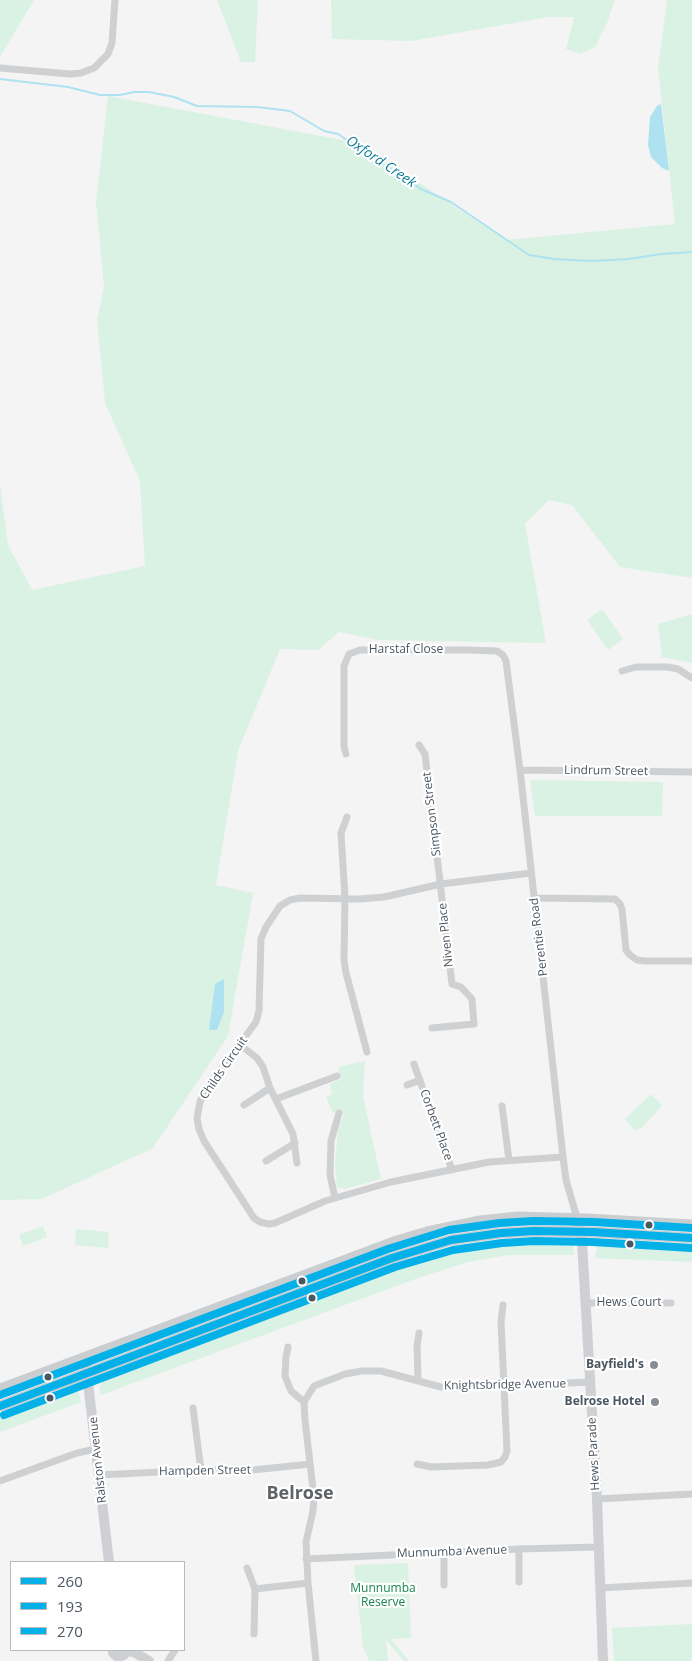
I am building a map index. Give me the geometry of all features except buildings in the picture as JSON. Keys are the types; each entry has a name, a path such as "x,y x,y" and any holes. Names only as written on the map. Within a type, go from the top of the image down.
{"main road":[{"path":"0,1389 398,1241 427,1232 480,1221 506,1218 577,1218 692,1225"},
{"path":"0,1406 392,1258 461,1238 534,1230 692,1238"}],"street":[{"path":"0,68 70,74 81,73 98,65 108,54 114,36 114,0"},
{"name":"Harstaf Close","path":"346,754 344,747 344,666 349,654 360,650 469,650 497,651 503,655"},
{"name":"Perentie Road","path":"503,655 506,661 520,770 566,1180 577,1218"},
{"path":"622,670 636,667 668,667 678,669 692,678"},
{"name":"Simpson Street","path":"419,745 425,754 441,884"},
{"name":"Lindrum Street","path":"520,770 692,772"},
{"path":"347,817 341,833 345,898 345,966 367,1052"},
{"name":"Childs Circuit","path":"531,873 441,884 384,897 300,898 290,900 280,906 273,914 261,938 259,1011 256,1022 205,1091 200,1102 197,1118 198,1128 204,1141 254,1218 269,1224 324,1201 391,1182 489,1162 563,1157"},
{"name":"Niven Place","path":"432,1028 474,1024 472,999 461,987 452,984 441,884"},
{"path":"534,898 615,899 622,909 626,950 630,955 637,960 645,961 692,961"},
{"path":"240,1045 257,1058 263,1067 270,1088 292,1134 297,1163"},
{"name":"Corbett Place","path":"414,1064 452,1170"},
{"path":"276,1098 337,1076"},
{"name":"Corbett Place","path":"407,1085 420,1080"},
{"path":"244,1105 270,1088"},
{"path":"502,1106 509,1160"},
{"path":"335,1198 330,1175 331,1141 339,1113"},
{"path":"266,1161 295,1143"},
{"name":"Hews Parade","path":"577,1218 581,1232 586,1303 597,1499 603,1661"},
{"name":"Hews Court","path":"586,1303 671,1303"},
{"path":"417,1464 431,1467 488,1465 501,1462 507,1451 501,1322 503,1305"},
{"path":"418,1380 417,1346 419,1333"},
{"path":"288,1348 285,1376 291,1391 304,1402 304,1420 314,1504 306,1542 306,1559 316,1661"},
{"name":"Ralston Avenue","path":"85,1357 109,1561"},
{"name":"Knightsbridge Avenue","path":"304,1402 314,1386 345,1374 362,1371 380,1371 441,1387 455,1388 590,1382"},
{"path":"193,1408 201,1470"},
{"path":"0,1481 77,1453 96,1449"},
{"name":"Hampden Street","path":"99,1475 201,1470 253,1470 310,1464"},
{"path":"597,1499 692,1494"},
{"name":"Munnumba Avenue","path":"306,1559 598,1547"},
{"path":"519,1549 519,1582"},
{"path":"444,1552 444,1585"},
{"path":"247,1568 255,1590 254,1634"},
{"path":"255,1590 308,1583"},
{"path":"600,1588 692,1583"},
{"path":"120,1654 134,1652 149,1661"}],"green space":[{"path":"0,0 34,0 0,57"},
{"path":"217,0 258,0 255,62 241,62"},
{"path":"331,0 615,0 607,23 595,47 581,54 566,49 574,17 548,17 411,41 332,39"},
{"path":"667,0 692,0 692,578 620,567 572,505 549,500 525,524 546,643 378,640 339,632 318,650 280,649 238,751 216,885 253,893 228,1036 153,1148 42,1199 0,1200 0,485 8,545 32,590 145,566 140,481 105,403 97,320 104,286 96,203 108,96 358,143 506,240 675,224 658,68"},
{"path":"602,609 623,639 608,650 587,620"},
{"path":"692,614 692,663 662,657 658,624"},
{"path":"530,780 663,782 662,816 535,816"},
{"path":"365,1061 363,1096 381,1179 345,1189 337,1187 335,1163 338,1130 344,1114 332,1111 326,1097 332,1094 330,1084 341,1079 338,1067"},
{"path":"650,1095 661,1104 661,1107 641,1129 639,1128 635,1131 625,1119"},
{"path":"43,1226 47,1237 23,1246 19,1235"},
{"path":"76,1229 109,1232 108,1248 75,1245"},
{"path":"558,1241 573,1244 574,1255 508,1255 468,1262 418,1278 101,1395 99,1387 105,1377 382,1274 455,1251 489,1245"},
{"path":"608,1243 692,1247 692,1262 595,1258 597,1247"},
{"path":"73,1390 78,1390 81,1402 0,1432 0,1418"},
{"name":"Munnumba Reserve","path":"408,1563 411,1638 391,1639 409,1661 404,1661 386,1640 388,1661 369,1661 363,1647 354,1565"},
{"path":"692,1624 692,1661 614,1661 612,1628"}],"water":[{"path":"661,104 669,171 662,168 651,157 648,145 650,117 657,106"},
{"path":"224,979 224,1012 217,1030 209,1030 215,984"}],"waterway":[{"name":"Oxford Creek","path":"0,79 68,87 100,95 149,92 174,97 197,106 257,107 290,111 324,131 338,134 421,189 451,202 529,255 554,259 591,261 692,252"}],"transit line":[{"name":"270","path":"0,1395 388,1249 449,1230 500,1223 534,1221 594,1222 692,1228"},
{"name":"260","path":"0,1406 392,1258 451,1240 501,1233 534,1231 593,1232 692,1238"},
{"name":"193","path":"4,1415 395,1267 453,1250 502,1243 534,1241 593,1242 691,1248"}],"place":[{"name":"Bayfield's","path":"654,1365"},
{"name":"Belrose Hotel","path":"655,1402"}],"district":[{"name":"Belrose","path":"300,1494"}]}
